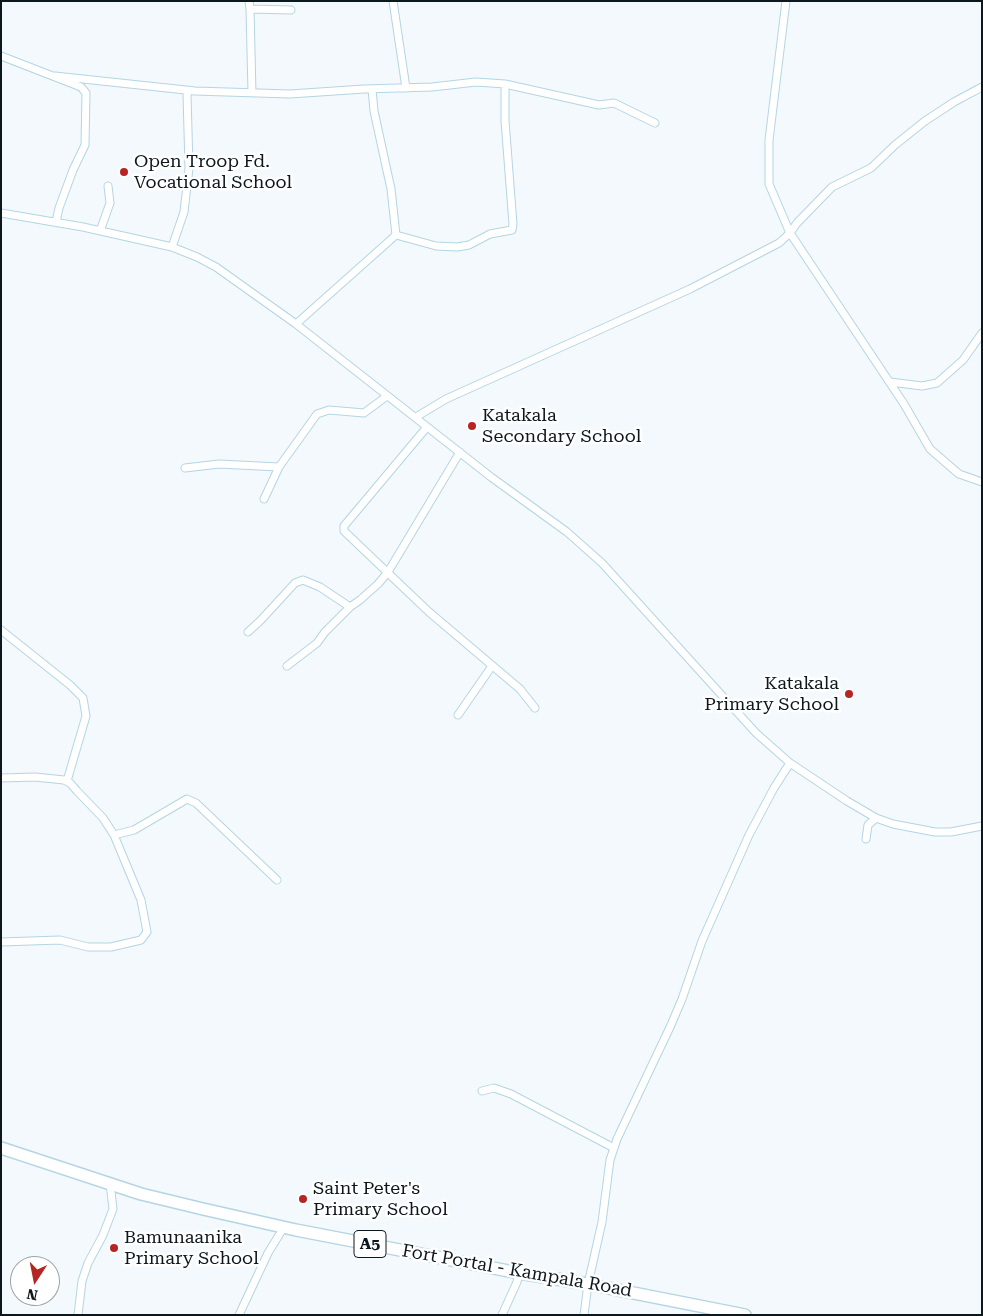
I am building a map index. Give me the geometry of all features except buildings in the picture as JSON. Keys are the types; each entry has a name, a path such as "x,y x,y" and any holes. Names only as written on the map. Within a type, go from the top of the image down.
{"main road":[{"name":"Fort Portal - Kampala Road","path":"1,1148 141,1194 284,1227 745,1315"}],"street":[{"path":"394,1 406,88"},
{"path":"786,1 770,140 769,184 790,233 890,382 930,449 959,474 982,482"},
{"path":"252,93 250,5 291,10"},
{"path":"1,56 81,87 86,93 85,145 73,170 56,222"},
{"path":"55,76 195,91 290,94 372,89 432,88 476,82 505,84 599,105 614,103 655,123"},
{"path":"396,235 436,246 457,248 469,245 490,234 512,230 505,84"},
{"path":"416,417 446,399 690,289 779,243 832,187 871,168 895,145 925,121 982,87"},
{"path":"372,89 374,111 391,189 396,235"},
{"path":"172,247 184,212 188,177 187,94"},
{"path":"100,231 110,203 108,186"},
{"path":"1,213 56,222 172,247 198,257 216,267 296,324 491,477 566,532 602,562 756,733 790,763 847,801 876,818 893,824 935,832 951,832 982,826"},
{"path":"296,324 396,235"},
{"path":"890,382 922,386 937,383 963,360 982,333"},
{"path":"264,499 279,466 317,414 329,410 364,412 387,396"},
{"path":"427,427 343,529 344,532 429,612 520,689 535,708"},
{"path":"287,666 317,643 325,632 350,607 378,584 388,572 460,452"},
{"path":"185,468 219,464 279,466"},
{"path":"248,632 295,583 303,580 320,587 350,607"},
{"path":"1,630 70,685 83,698 86,716 68,782"},
{"path":"458,715 492,666"},
{"path":"584,1315 588,1284 602,1222 610,1160 614,1148 675,1016 702,941 749,835 774,788 790,763"},
{"path":"1,778 35,776 68,782 103,818 114,835 141,900 147,932 141,940 103,947 88,947 60,940 1,942"},
{"path":"114,835 134,830 188,799 196,803 277,880"},
{"path":"866,839 868,825 876,818"},
{"path":"482,1091 494,1088 510,1094 614,1148"},
{"path":"78,1315 82,1281 88,1263 103,1235 113,1209 110,1183"},
{"path":"239,1315 268,1253 284,1227"},
{"path":"502,1315 519,1273"}],"place":[{"name":"Open Troop Fd. Vocational School","path":"124,172"},
{"name":"Katakala Secondary School","path":"472,426"},
{"name":"Katakala Primary School","path":"849,694"},
{"name":"Saint Peter's Primary School","path":"303,1199"},
{"name":"Bamunaanika Primary School","path":"114,1248"}]}
